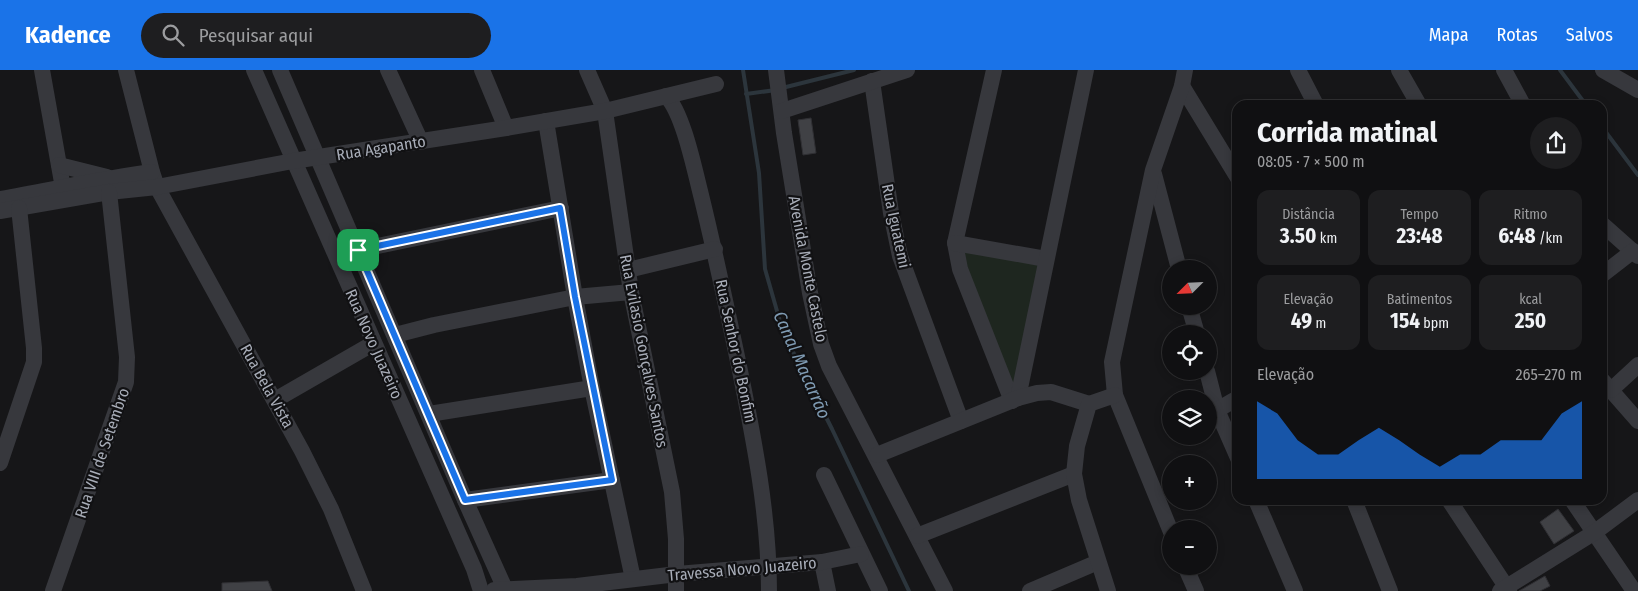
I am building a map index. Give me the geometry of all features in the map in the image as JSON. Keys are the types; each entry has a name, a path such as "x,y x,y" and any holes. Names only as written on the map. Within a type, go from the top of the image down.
{"street":[{"path":"42,70 64,188"},
{"name":"Rua Bela Vista","path":"126,70 155,179 331,509 364,591"},
{"name":"Rua Novo Juazeiro","path":"254,70 474,569 478,591"},
{"name":"Rua Novo Juazeiro","path":"280,70 465,500 506,590"},
{"path":"388,70 421,142"},
{"path":"482,70 506,128"},
{"name":"Rua Evilasio Gonçalves Santos","path":"587,70 605,110 631,292 672,492 676,539 676,591"},
{"path":"781,104 872,81 907,70"},
{"path":"994,70 955,243 960,269 1015,400"},
{"path":"1015,400 1086,70"},
{"path":"1298,70 1313,100"},
{"path":"1399,70 1416,100"},
{"path":"1504,70 1520,100"},
{"path":"1602,70 1638,90"},
{"name":"Avenida Monte Castelo","path":"776,75 810,293 821,344 830,366 945,591"},
{"path":"1166,520 1115,395 1112,362 1153,170 1184,78"},
{"path":"1184,78 1232,167"},
{"name":"Rua Iguatemi","path":"872,81 891,213 900,256 961,421"},
{"name":"Rua Agapanto","path":"109,185 318,158 506,128 605,110 716,84"},
{"name":"Rua Senhor do Bonfim","path":"666,96 673,104 678,116 715,249 756,446 766,526 769,567 768,591"},
{"path":"546,121 592,388 633,579"},
{"path":"59,165 109,185"},
{"path":"1153,170 1177,260"},
{"path":"0,199 64,188 109,185"},
{"path":"0,211 109,185"},
{"name":"Rua VIII de Setembro","path":"53,591 126,382 128,357 109,185"},
{"path":"0,463 34,362 19,208"},
{"path":"358,250 560,208"},
{"path":"1607,228 1636,253 1607,272"},
{"path":"955,243 1046,259"},
{"path":"628,270 715,249"},
{"path":"395,335 434,325 575,297 631,292"},
{"path":"274,400 374,343"},
{"path":"1638,365 1607,385 1638,421"},
{"path":"429,414 592,388"},
{"path":"876,455 1015,400 1037,394 1051,392 1089,404 1115,395"},
{"path":"1232,401 1217,410 1232,444"},
{"path":"1089,404 1076,446 1074,474 1079,500 1108,591"},
{"path":"917,536 1074,474"},
{"path":"824,475 880,591"},
{"path":"465,500 612,480"},
{"path":"1452,505 1505,590 1595,532 1638,500"},
{"path":"1258,505 1295,591"},
{"path":"1356,505 1390,591"},
{"path":"1576,505 1634,591"},
{"name":"Travessa Novo Juazeiro","path":"478,591 577,589 633,579 677,574 822,562 861,554"},
{"path":"822,562 828,591"},
{"path":"1030,591 1098,562"},
{"path":"1190,575 1196,591"}],"shaded area":[{"path":"958,247 1041,262 1015,396"}],"building":[{"path":"811,118 816,153 803,155 798,120"},
{"path":"1558,509 1574,531 1554,544 1540,522"},
{"path":"1545,576 1550,586 1540,591 1519,591"},
{"path":"268,581 272,591 222,591 222,583"}],"waterway":[{"name":"Canal Macarrão","path":"743,70 759,173 765,269 783,332 832,429 909,591"},
{"path":"782,88 854,70"},
{"path":"1560,70 1582,100"},
{"path":"746,94 776,90"},
{"path":"1607,134 1638,175"}],"route":[{"path":"560,208 592,388 612,480 465,500 358,250 560,208"}]}
